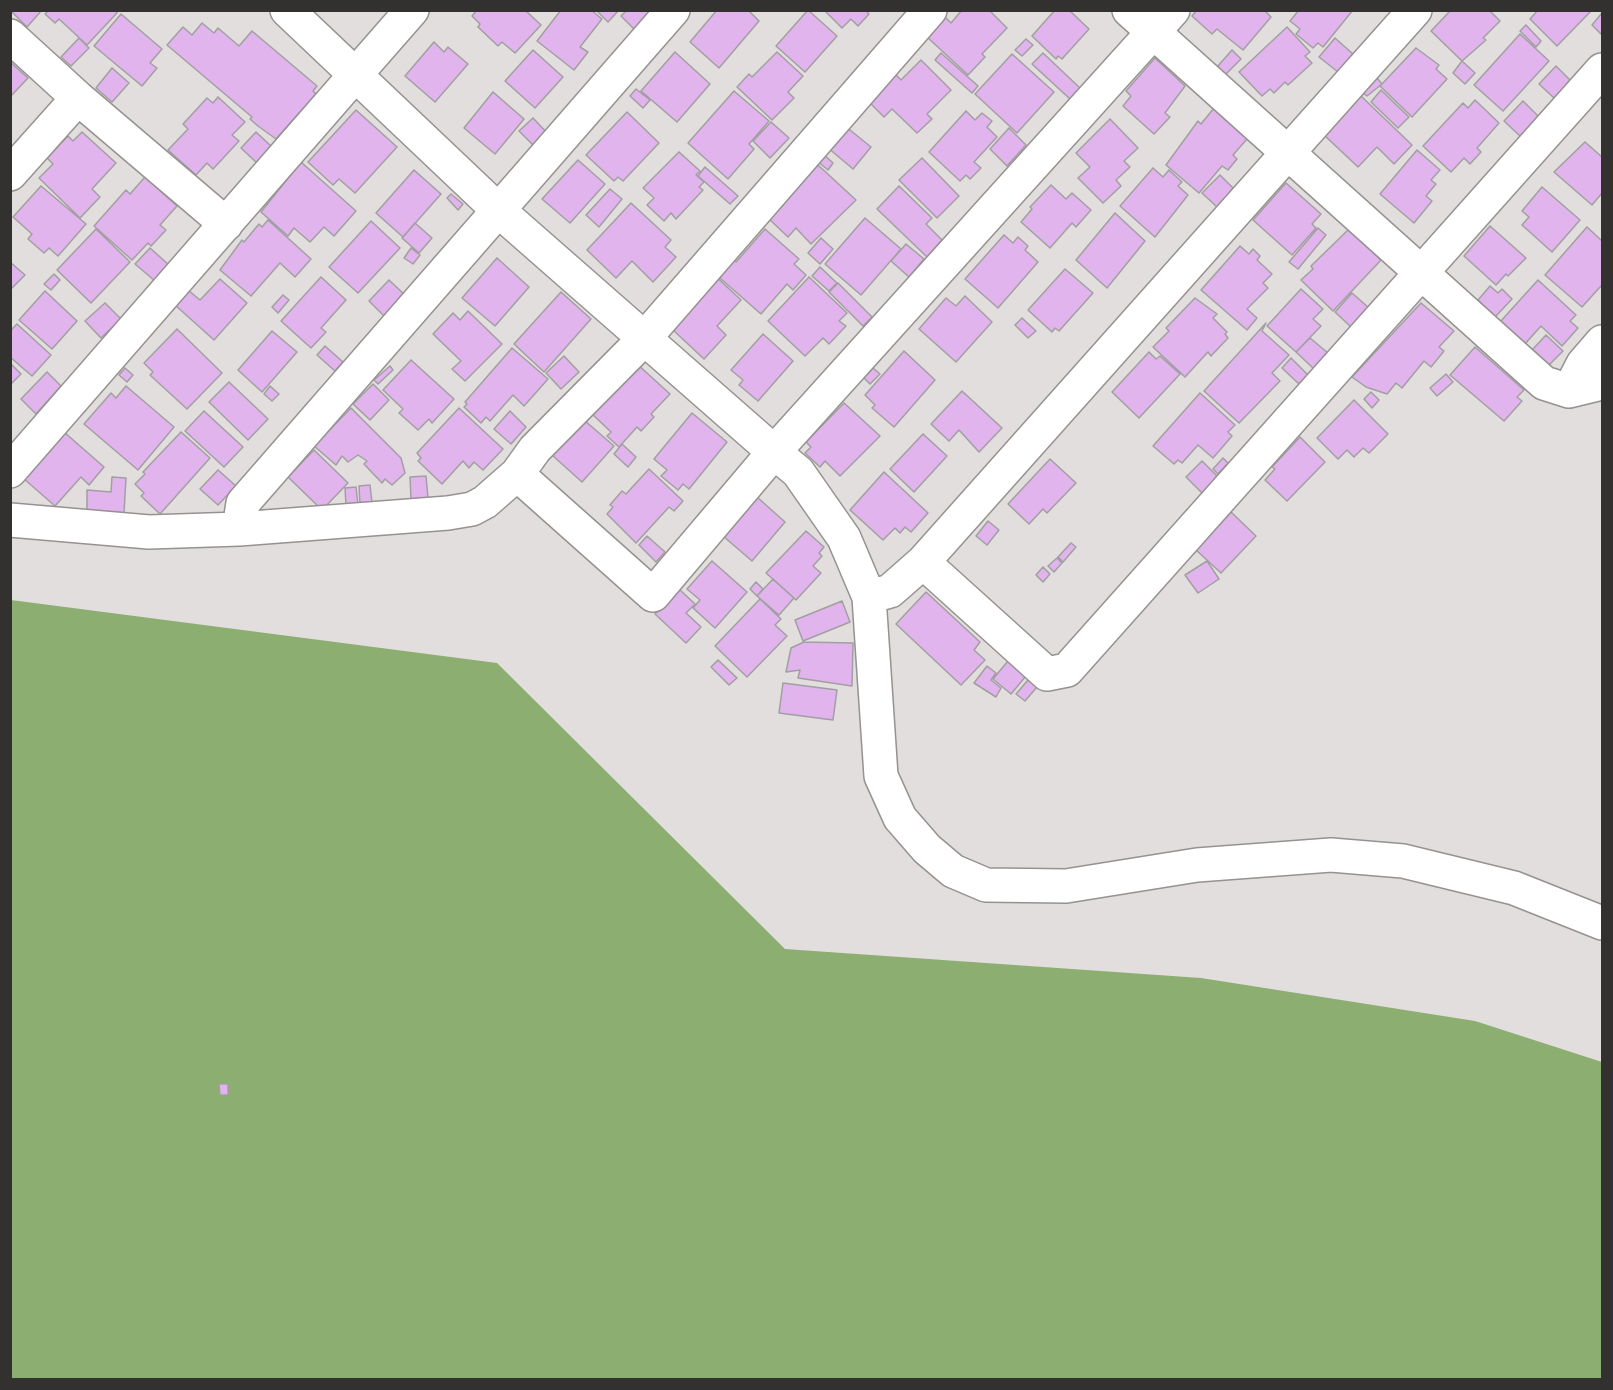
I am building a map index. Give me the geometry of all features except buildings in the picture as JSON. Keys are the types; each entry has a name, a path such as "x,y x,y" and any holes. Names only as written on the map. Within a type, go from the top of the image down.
{"street":[{"path":"287,10 498,210 643,340 798,472 844,538 869,597 881,776 900,818 927,849 953,871 986,885 1066,886 1197,865 1331,855 1403,861 1514,888 1602,923"},
{"path":"10,471 412,10"},
{"path":"240,529 243,503 673,10"},
{"path":"10,520 149,532 240,529 448,513 472,508 485,502 517,474 535,449 643,340 930,10"},
{"path":"1129,10 1163,22 1288,154 1423,272 1544,383 1569,391 1602,383"},
{"path":"869,597 890,591 923,562 1415,10"},
{"path":"517,474 653,595 774,452 1163,22"},
{"path":"10,36 78,98 226,224"},
{"path":"923,562 1047,674 1067,670 1602,70"},
{"path":"10,174 78,98"},
{"path":"1569,391 1583,364 1602,342"}],"green space":[{"path":"11,600 497,663 785,949 1201,978 1475,1021 1602,1062 1602,1379 11,1380"}]}
